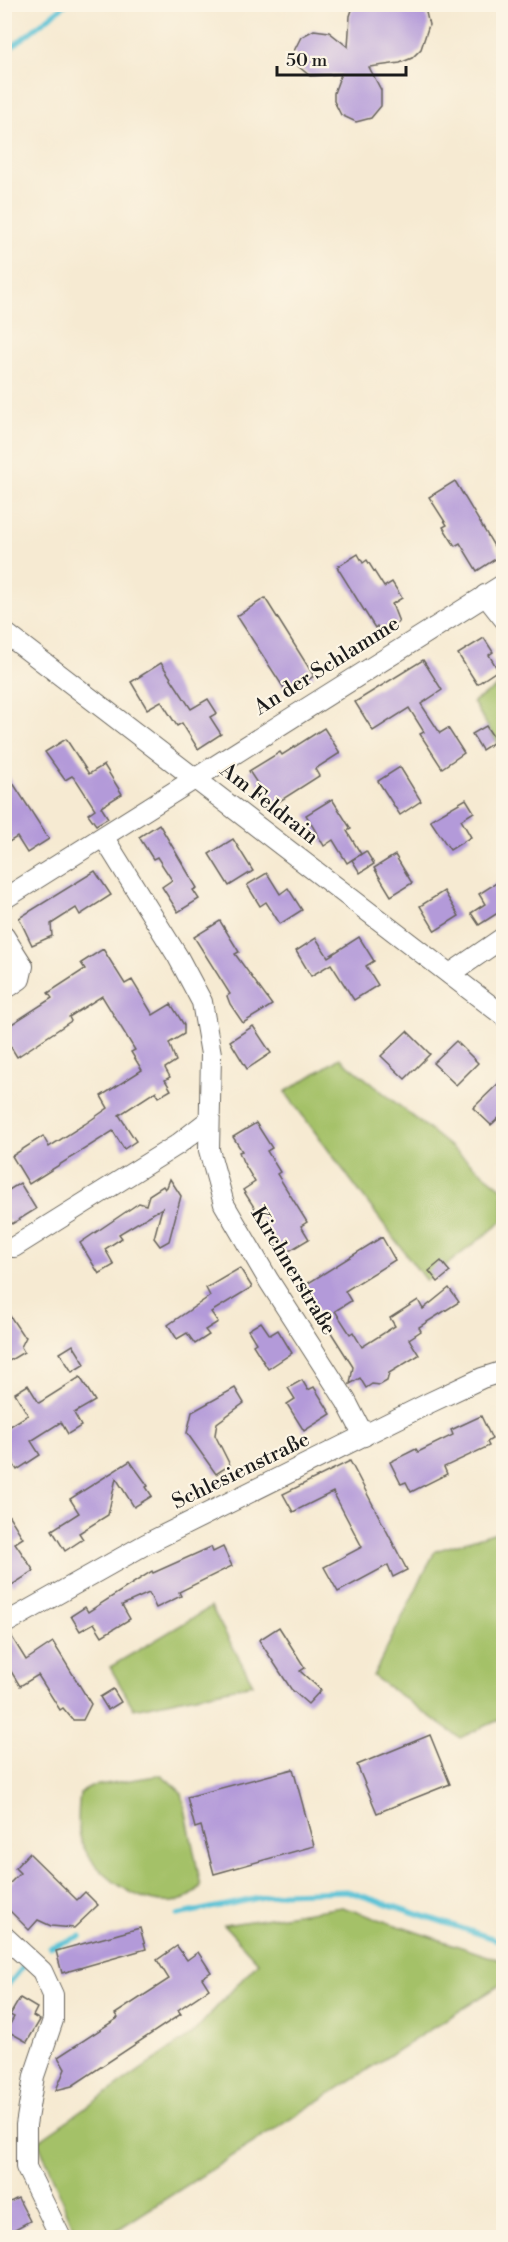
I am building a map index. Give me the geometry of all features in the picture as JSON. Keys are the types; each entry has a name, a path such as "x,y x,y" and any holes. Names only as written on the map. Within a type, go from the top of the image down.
{"street":[{"name":"An der Schlamme","path":"196,778 504,584"},
{"path":"485,595 504,619"},
{"name":"Am Feldrain","path":"4,632 504,1017"},
{"path":"4,899 196,778"},
{"name":"Kirchnerstraße","path":"104,838 178,957 202,1002 211,1054 209,1150 224,1204 269,1281 345,1401 364,1436"},
{"path":"4,936 23,966 20,979 9,986 4,984"},
{"path":"450,974 504,937"},
{"path":"14,1246 177,1145 208,1121"},
{"name":"Schlesienstraße","path":"6,1620 146,1544 482,1378 504,1371"},
{"path":"4,1936 42,1971 53,1995 53,2020 34,2076 26,2125 27,2167 61,2238"}],"green space":[{"path":"503,683 503,752 473,702"},
{"path":"340,1058 503,1189 503,1221 426,1281 285,1092"},
{"path":"503,1530 503,1718 460,1738 373,1676 435,1551"},
{"path":"211,1607 253,1684 134,1709 110,1667"},
{"path":"162,1775 182,1793 201,1886 188,1897 172,1902 155,1901 138,1895 106,1875 93,1862 84,1848 79,1828 80,1793 93,1786"},
{"path":"342,1907 503,1961 503,1983 106,2237 77,2237 38,2141 192,2034 258,1962 224,1925"}],"building":[{"path":"354,4 424,4 429,25 421,49 412,58 400,63 369,67 381,90 381,106 371,118 356,122 341,115 334,101 334,93 341,74 310,76 298,66 294,51 301,37 314,30 329,32 348,47 350,16"},
{"path":"455,481 500,556 477,571 460,543 455,546 443,527 447,525 429,497"},
{"path":"358,554 363,563 367,560 384,587 392,582 402,598 392,604 399,622 381,633 377,626 375,628 337,567"},
{"path":"265,598 314,676 287,693 237,616"},
{"path":"484,638 493,652 489,655 498,670 477,684 458,654"},
{"path":"423,660 442,690 421,704 440,733 448,728 464,753 442,768 420,734 424,732 409,708 373,731 355,702"},
{"path":"161,663 191,709 208,699 217,713 210,717 221,734 198,749 182,723 177,726 161,701 147,709 131,682"},
{"path":"486,726 496,741 482,750 472,734"},
{"path":"324,728 340,753 315,769 319,776 272,806 249,771 280,752 282,755"},
{"path":"66,739 89,774 104,765 122,794 101,807 108,818 96,825 88,814 95,809 77,781 72,776 65,780 45,752"},
{"path":"400,767 421,801 400,815 378,781"},
{"path":"4,769 49,839 27,853 17,837 4,845"},
{"path":"332,799 351,829 347,831 361,854 347,863 333,840 324,846 306,815"},
{"path":"466,799 474,812 461,820 471,837 450,850 430,820"},
{"path":"159,824 197,888 193,890 199,899 178,912 162,887 172,880 157,857 153,859 139,837"},
{"path":"233,839 253,871 229,886 209,854"},
{"path":"366,851 374,864 360,873 352,860"},
{"path":"395,855 412,883 391,896 374,868"},
{"path":"95,871 111,895 80,915 76,908 51,924 52,936 32,945 19,918"},
{"path":"267,873 280,894 288,888 302,910 280,924 266,902 260,906 247,885"},
{"path":"504,878 504,909 479,925 471,913 485,904 479,894"},
{"path":"444,891 459,916 435,931 420,906"},
{"path":"220,921 239,952 235,954 272,1005 243,1023 230,1004 227,996 230,994 194,937"},
{"path":"359,937 374,961 366,966 378,985 354,1000 331,964 311,976 296,951 316,938 328,957"},
{"path":"103,949 125,984 132,980 153,1015 171,1004 184,1025 184,1034 169,1043 176,1061 165,1068 170,1077 165,1080 171,1090 159,1097 156,1091 119,1115 136,1141 124,1149 113,1131 29,1184 12,1156 43,1136 49,1147 85,1124 108,1108 101,1096 142,1070 131,1052 135,1050 102,996 69,1017 71,1021 17,1057 4,1036 4,1029 52,998 48,993 85,969 81,963"},
{"path":"253,1026 271,1053 247,1069 230,1041"},
{"path":"407,1031 430,1054 405,1079 381,1056"},
{"path":"456,1041 478,1063 456,1085 433,1063"},
{"path":"504,1078 504,1113 491,1125 473,1108"},
{"path":"256,1123 272,1148 267,1151 280,1172 277,1174 307,1222 301,1226 309,1239 284,1254 243,1190 255,1182 243,1162 239,1152 242,1151 233,1137"},
{"path":"170,1179 181,1196 169,1241 160,1246 154,1238 162,1208 119,1234 122,1238 105,1249 114,1265 99,1274 80,1243 139,1203 146,1205 149,1195 163,1186 165,1189"},
{"path":"20,1183 36,1209 12,1224 10,1220 4,1223 4,1193"},
{"path":"382,1237 395,1260 345,1291 351,1301 335,1311 350,1334 353,1332 362,1347 395,1326 390,1318 418,1300 423,1309 449,1288 459,1302 419,1327 421,1331 409,1339 419,1355 389,1373 387,1381 380,1385 372,1384 366,1388 360,1378 350,1384 353,1367 302,1287"},
{"path":"441,1261 450,1272 438,1282 429,1271"},
{"path":"240,1268 252,1287 211,1312 218,1322 205,1330 209,1335 195,1344 187,1333 177,1339 168,1325 210,1296 206,1288"},
{"path":"4,1307 26,1337 21,1347 24,1352 4,1364"},
{"path":"261,1322 270,1335 278,1330 292,1353 268,1369 253,1345 256,1343 248,1330"},
{"path":"73,1345 85,1364 72,1372 60,1353"},
{"path":"80,1377 95,1401 74,1413 81,1426 68,1434 61,1422 31,1441 40,1455 17,1470 4,1450 7,1428 28,1415 15,1393 28,1385 39,1403"},
{"path":"302,1380 308,1390 314,1387 331,1414 304,1431 287,1404 295,1399 288,1388"},
{"path":"235,1388 244,1403 217,1423 215,1435 230,1465 216,1474 187,1433 192,1412"},
{"path":"481,1416 492,1439 487,1442 489,1446 444,1467 447,1474 411,1492 406,1482 401,1484 390,1462 416,1449 418,1452 453,1435 451,1430"},
{"path":"130,1461 148,1486 146,1487 152,1496 134,1507 116,1478 108,1515 79,1533 83,1539 65,1551 52,1530 79,1513 70,1499"},
{"path":"350,1461 407,1570 393,1577 388,1565 338,1592 324,1567 362,1547 333,1492 293,1512 283,1494"},
{"path":"4,1508 23,1538 15,1543 34,1571 12,1585 4,1572"},
{"path":"211,1547 213,1552 223,1547 232,1566 179,1592 181,1596 156,1608 149,1593 122,1605 130,1619 102,1636 94,1623 80,1631 71,1616 85,1607 88,1612 152,1571 153,1573"},
{"path":"279,1627 305,1668 300,1671 321,1690 308,1704 291,1689 259,1640"},
{"path":"10,1634 26,1660 53,1642 91,1704 83,1720 73,1720 63,1708 60,1710 38,1675 20,1686 4,1660 4,1636"},
{"path":"113,1689 121,1702 108,1710 100,1697"},
{"path":"430,1735 450,1784 377,1813 357,1765"},
{"path":"293,1769 314,1846 214,1874 201,1826 195,1828 187,1797"},
{"path":"29,1853 77,1900 85,1892 98,1905 74,1928 51,1926 38,1920 29,1930 4,1905 4,1889 20,1873 15,1868"},
{"path":"140,1928 146,1949 62,1973 56,1951"},
{"path":"177,1946 187,1960 198,1952 211,1972 202,1978 209,1989 178,2010 181,2014 72,2086 56,2090 65,2069 58,2057 118,2018 115,2014 169,1979 157,1960"},
{"path":"20,1998 37,2008 33,2016 40,2020 27,2042 9,2032 8,2028 14,2017 10,2015"},
{"path":"18,2198 30,2221 4,2235 4,2205"}],"waterway":[{"path":"4,53 66,4"},
{"path":"177,1915 283,1893 347,1891 504,1942"},
{"path":"50,1947 81,1936"},
{"path":"4,1990 23,1967"}]}
